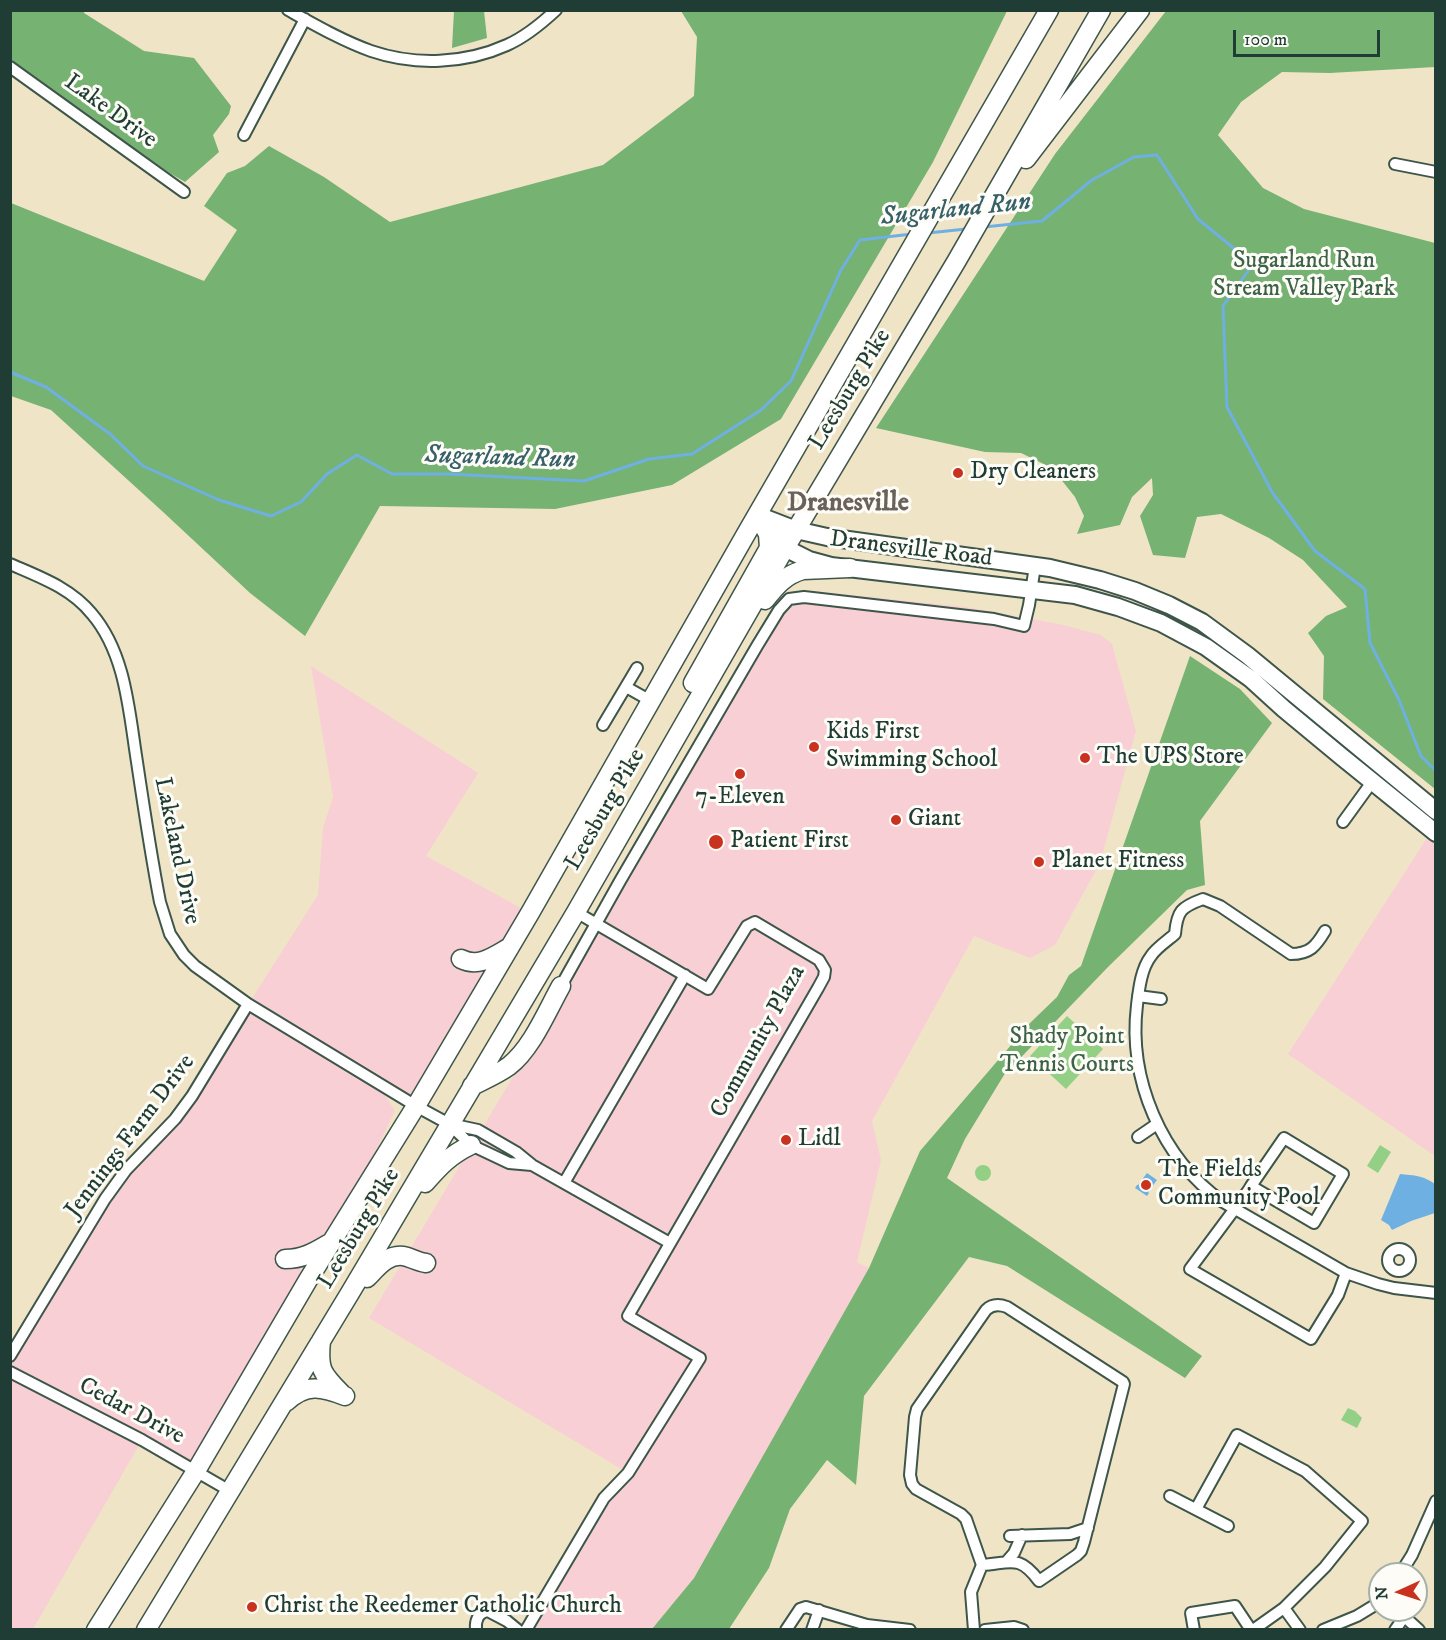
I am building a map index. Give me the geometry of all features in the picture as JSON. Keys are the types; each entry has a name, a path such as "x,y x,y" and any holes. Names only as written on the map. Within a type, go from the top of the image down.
{"highway":[{"path":"963,160 1039,10"},
{"name":"Leesburg Pike","path":"96,1629 196,1471 308,1280 416,1106 510,947 1049,10"},
{"name":"Leesburg Pike","path":"146,1629 398,1213 628,820 723,679 727,649 956,262 1101,10"},
{"path":"986,210 1140,10"},
{"path":"628,820 656,752 769,548 768,534 757,515"},
{"path":"727,649 776,587 788,576 803,570 849,568"},
{"path":"461,959 475,963 510,947"},
{"path":"472,1086 499,1072 517,1059 534,1035 561,986"},
{"path":"398,1213 440,1166 455,1152 471,1144"},
{"path":"308,1280 300,1269 285,1258 296,1259 306,1256 332,1241"},
{"path":"350,1293 391,1257 404,1257 426,1263"},
{"path":"283,1405 296,1393 308,1389 321,1389 345,1396 327,1378 321,1368 321,1341"}],"main road":[{"name":"Dranesville Road","path":"757,515 796,530 827,537 1035,566 1100,580 1169,605 1202,622 1247,655 1436,811"},
{"name":"Dranesville Road","path":"757,515 785,548 809,560 849,568 1075,595 1141,615 1185,635 1251,679 1284,709 1436,833"}],"street":[{"path":"288,10 372,51 422,61 465,58 508,45 539,25 556,10"},
{"path":"244,135 304,19"},
{"name":"Lake Drive","path":"10,67 184,192"},
{"path":"1395,164 1436,172"},
{"name":"Lakeland Drive","path":"10,564 43,578 74,597 93,615 114,651 124,685 158,889 170,934 189,961 248,1004 449,1124"},
{"path":"561,986 596,924 723,679 789,599 804,597 984,617 1024,626 1035,566"},
{"path":"603,725 637,668"},
{"path":"626,687 651,701"},
{"path":"1343,822 1372,782"},
{"path":"1325,931 1312,950 1302,954 1291,954 1220,906 1203,899 1188,904 1176,918 1175,934 1150,956 1143,974 1135,1024 1136,1050 1144,1092 1157,1124 1168,1143 1197,1181 1209,1192 1234,1209 1346,1273 1394,1288 1436,1293"},
{"name":"Community Plaza","path":"526,1629 604,1498 633,1467 700,1358 628,1316 818,988 825,970 819,960 755,922 747,926 708,989 576,912"},
{"path":"564,1183 685,975"},
{"path":"1138,996 1161,999"},
{"name":"Jennings Farm Drive","path":"10,1356 105,1199 126,1170 175,1119 192,1096 248,1004"},
{"path":"449,1124 471,1144 508,1163 531,1166"},
{"path":"449,1124 478,1130 516,1152 531,1166 670,1243"},
{"path":"1138,1137 1157,1124"},
{"path":"1251,1186 1314,1223 1343,1174 1284,1138 1190,1269 1311,1339 1338,1295 1346,1273"},
{"path":"1394,1288 1395,1271"},
{"path":"974,1629 970,1592 982,1565 966,1519 916,1489 910,1475 917,1409 986,1310 992,1305 1007,1307 1123,1382 1124,1387 1083,1546 1077,1555 1039,1581 1021,1563 1007,1561"},
{"name":"Cedar Drive","path":"10,1372 142,1440 230,1491"},
{"path":"1194,1629 1191,1613 1235,1606 1252,1629 1284,1608 1325,1567 1362,1521 1305,1471 1237,1435 1196,1509"},
{"path":"1170,1496 1228,1526"},
{"path":"1408,1562 1432,1520 1436,1501"},
{"path":"1010,1536 1070,1534 1088,1528"},
{"path":"982,1565 1000,1564 1007,1561 1022,1535"},
{"path":"786,1629 800,1609 806,1607 867,1625 910,1629"},
{"path":"1284,1608 1300,1629"},
{"path":"1323,1629 1368,1609"},
{"path":"812,1629 819,1610"},
{"path":"476,1629 475,1624 479,1615 488,1611 507,1620 518,1629"},
{"path":"985,1629 1014,1627 1023,1629"}],"shaded area":[{"path":"814,591 966,607 1059,624 1101,635 1112,644 1136,731 1100,863 1055,945 1030,958 974,936 872,1121 881,1160 857,1262 869,1268 694,1578 652,1629 526,1629 604,1498 628,1473 369,1318 693,770 782,612"},
{"path":"311,666 478,773 426,856 530,913 416,1106 378,1084 395,1111 332,1241 196,1471 142,1440 33,1629 11,1629 10,1356 105,1199 175,1119 318,895 323,828 333,797"},
{"path":"1432,830 1436,833 1435,1156 1288,1054"}],"green space":[{"path":"11,11 84,11 144,51 194,58 231,106 229,114 213,135 219,152 185,182 168,172 11,62"},
{"path":"454,11 484,11 487,38 452,48"},
{"path":"681,11 1007,11 933,162 781,419 672,485 555,509 380,506 305,636 250,593 51,410 11,396 11,203 204,281 237,230 204,206 227,173 245,166 269,146 324,177 390,222 603,165 694,96 697,37"},
{"name":"Sugarland Run Stream Valley Park","path":"1166,11 1435,11 1435,67 1330,73 1282,72 1241,102 1218,135 1263,188 1304,209 1435,243 1435,789 1323,699 1324,656 1308,633 1326,616 1347,607 1303,560 1269,538 1221,514 1197,517 1185,558 1153,555 1140,516 1153,495 1152,478 1132,497 1120,525 1077,534 1084,516 1075,497 1052,468 1021,453 985,452 876,428 1055,154"},
{"path":"1190,656 1240,689 1272,723 1200,821 1205,885 1187,890 1108,967 1004,1075 965,1139 947,1178 1202,1356 1185,1378 1007,1266 969,1257 864,1396 856,1485 827,1460 790,1509 769,1568 729,1629 652,1629 694,1578 869,1268 920,1151 1030,1023 1057,997 1069,975 1081,966"},
{"name":"Shady Point Tennis Courts","path":"1067,1016 1103,1049 1066,1089 1030,1056"},
{"path":"1380,1145 1391,1152 1378,1173 1367,1166"},
{"path":"983,1165 991,1173 983,1181 975,1173"},
{"path":"1348,1408 1362,1418 1357,1428 1341,1420"}],"water":[{"name":"The Fields Community Pool","path":"1147,1173 1157,1180 1147,1196 1135,1188"},
{"path":"1400,1174 1424,1178 1436,1185 1435,1213 1392,1230 1381,1220"}],"waterway":[{"name":"Sugarland Run","path":"984,227 1042,221 1092,180 1134,157 1157,155 1198,219 1253,264 1223,306 1227,407 1272,492 1315,551 1365,589 1370,643 1399,700 1421,756 1436,771"},
{"name":"Sugarland Run","path":"928,233 966,229"},
{"name":"Sugarland Run","path":"10,372 46,387 110,434 143,466 219,500 271,516 301,502 327,474 357,455 392,474 449,474 584,481 649,459 692,454 761,410 791,381 841,270 860,240 912,234"}],"place":[{"name":"Dry Cleaners","path":"958,473"},
{"name":"Kids First Swimming School","path":"814,747"},
{"name":"The UPS Store","path":"1085,758"},
{"name":"7-Eleven","path":"740,774"},
{"name":"Giant","path":"896,820"},
{"name":"Patient First","path":"716,842"},
{"name":"Planet Fitness","path":"1039,862"},
{"name":"Lidl","path":"786,1140"},
{"name":"The Fields Community Pool","path":"1146,1185"},
{"name":"Christ the Reedemer Catholic Church","path":"252,1607"}],"district":[{"name":"Dranesville","path":"848,504"}]}
